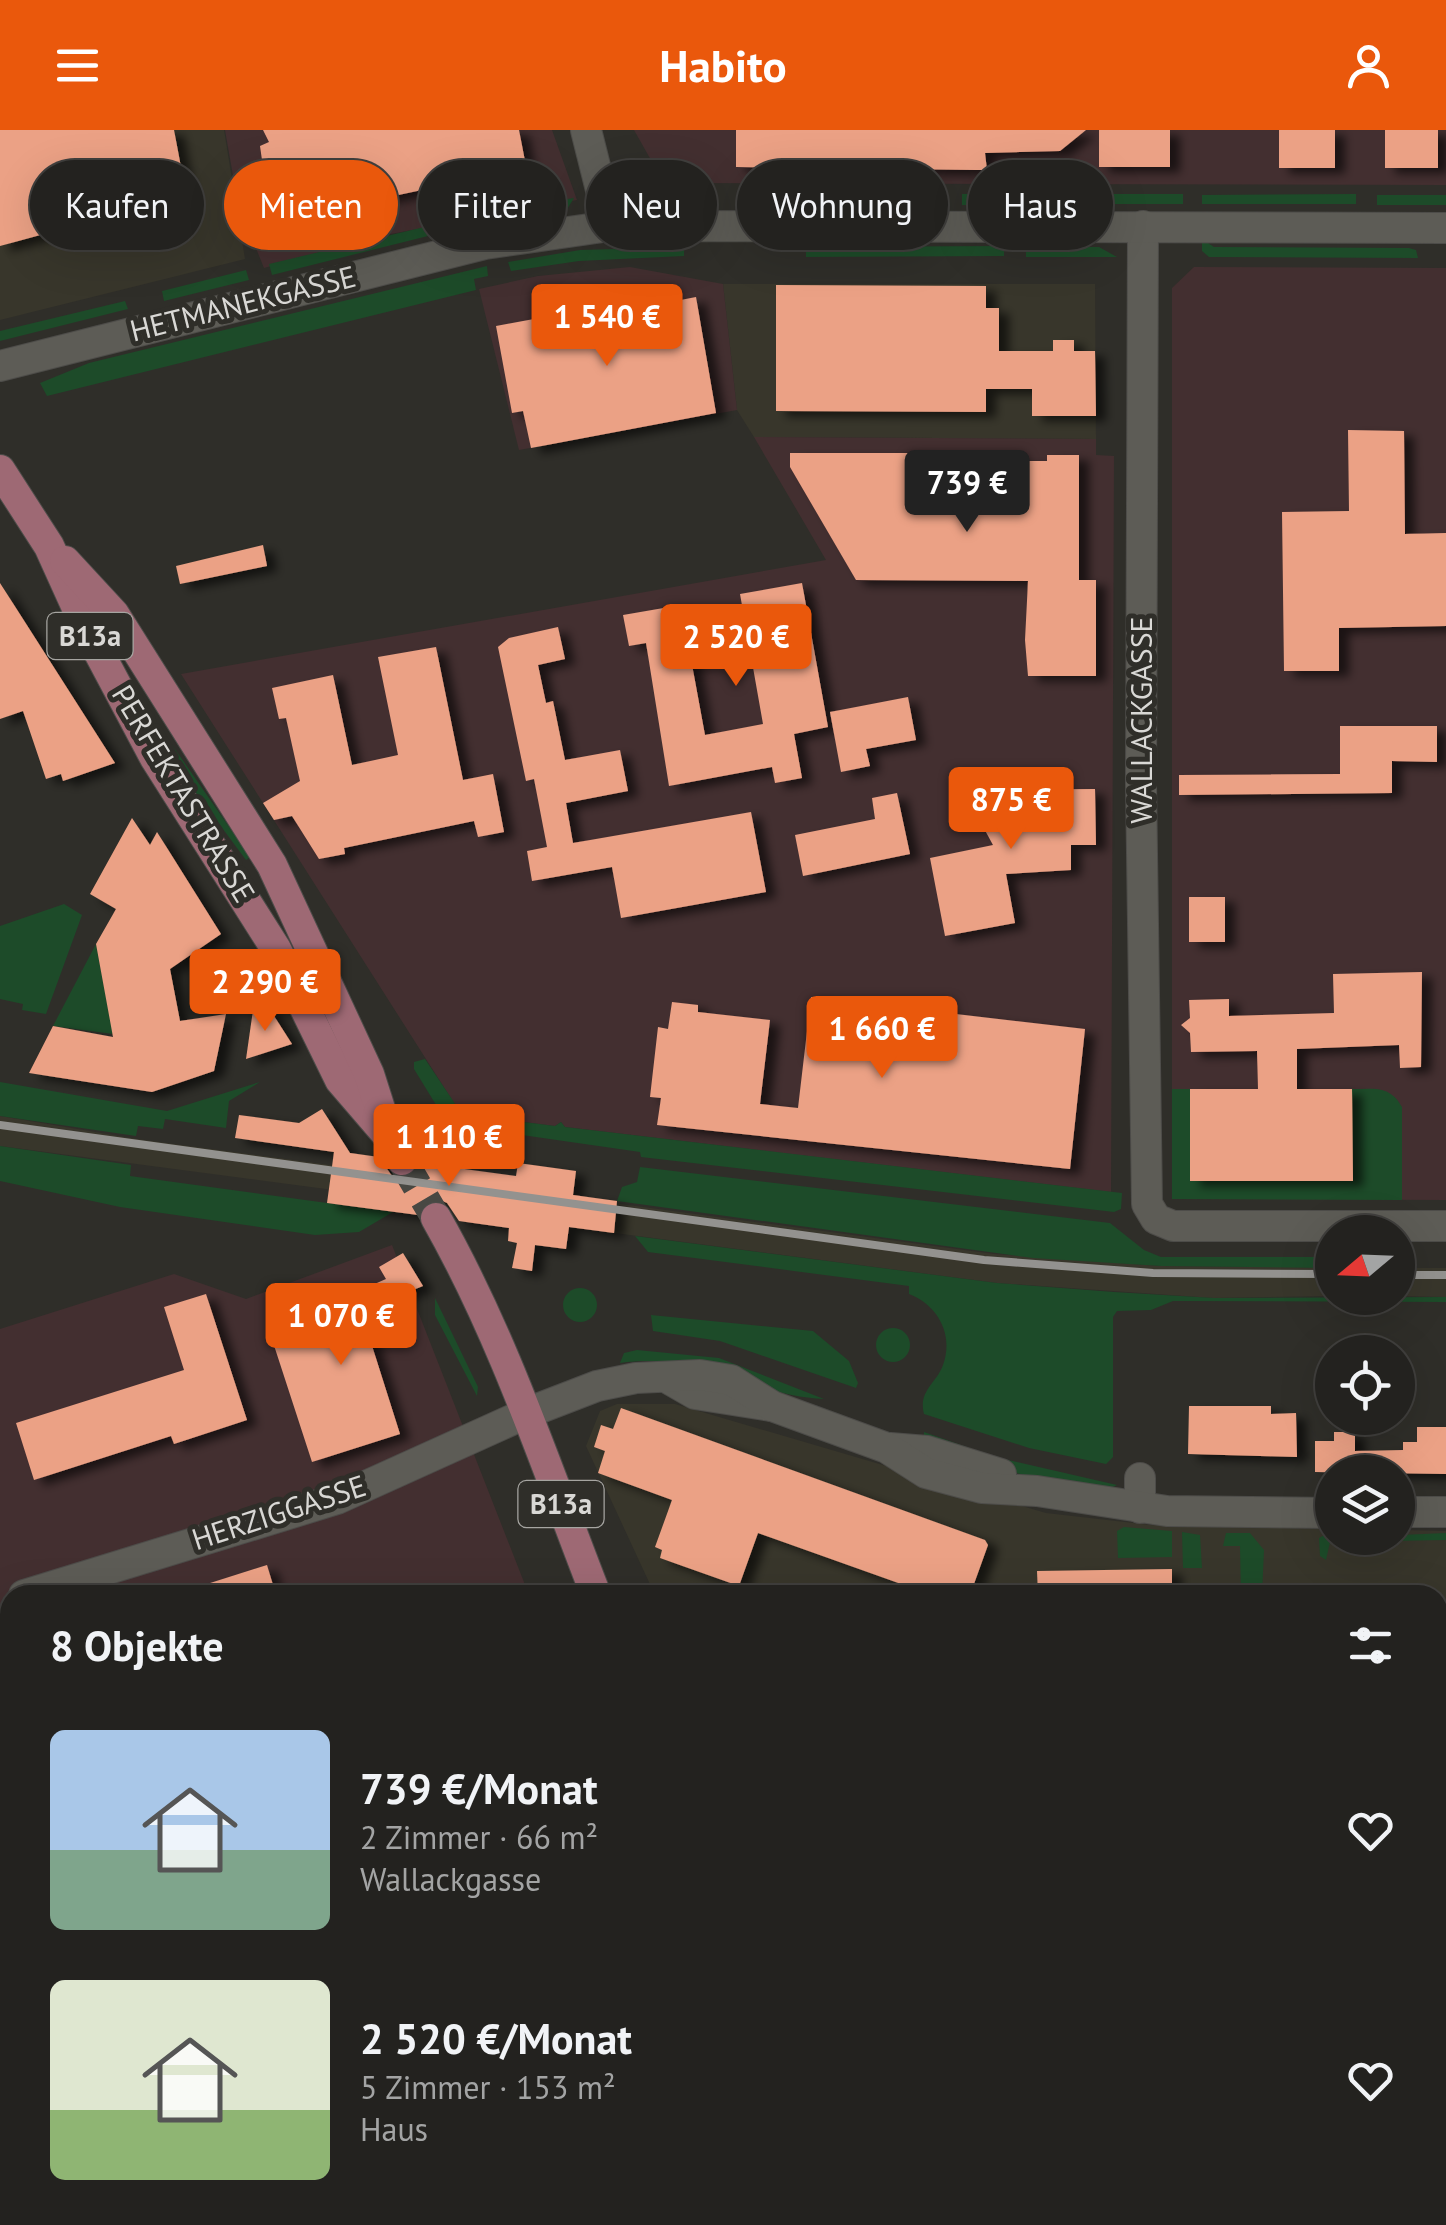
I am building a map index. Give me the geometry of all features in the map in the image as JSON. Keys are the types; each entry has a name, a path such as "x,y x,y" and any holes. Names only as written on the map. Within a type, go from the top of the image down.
{"main road":[{"name":"PERFEKTASTRASSE","path":"0,470 49,546 87,630 156,758 276,948 330,1062 350,1096 395,1149 369,1074 265,854 114,614 49,546"},
{"name":"B13a","path":"436,1218 498,1339 592,1585"}],"street":[{"path":"586,130 594,160"},
{"name":"HETMANEKGASSE","path":"717,226 1446,228"},
{"name":"WALLACKGASSE","path":"1144,226 1143,1078 1144,1189 1151,1213 1173,1226 1446,1226"},
{"name":"HETMANEKGASSE","path":"0,366 485,244 586,229"},
{"name":"HERZIGGASSE","path":"57,1585 337,1500 527,1413 610,1382 707,1375 730,1380 772,1406 888,1448 938,1454 1022,1481 1036,1491 1140,1508 1315,1513"},
{"path":"1140,1478 1140,1508"},
{"path":"1415,1512 1446,1512"}],"shaded area":[{"path":"0,130 224,130 229,160 224,160 224,250 244,250 245,259 0,320"},
{"path":"225,130 552,130 563,160 418,160 418,229 398,233 398,160 230,160"},
{"path":"634,130 1446,130 1446,185 1113,184 1113,160 968,160 968,184 948,184 948,160 737,160 737,183 717,183 717,160 651,160"},
{"path":"566,169 577,200 566,202"},
{"path":"257,250 328,250 264,268"},
{"path":"630,267 723,284 737,410 519,450 479,289 538,276"},
{"path":"1194,267 1446,268 1446,1200 1172,1199 1172,288"},
{"path":"723,284 1095,284 1096,439 754,437 737,410"},
{"path":"754,437 1096,439 1096,455 1114,456 1111,1192 565,1127 561,1122 555,1126 461,1114 181,674 826,560"},
{"path":"0,1116 137,1139 994,1254 1161,1266 1315,1267 1315,1296 1213,1298 997,1283 0,1146"},
{"path":"392,1245 525,1585 0,1585 0,1329 174,1274 246,1299"},
{"path":"1415,1268 1446,1268 1446,1297 1415,1296"},
{"path":"617,1404 675,1404 1046,1513 1151,1525 1315,1529 1315,1555 1415,1555 1415,1530 1446,1531 1446,1585 650,1585 586,1446 600,1411"}],"green space":[{"path":"962,194 968,194 968,205 962,205"},
{"path":"1113,194 1183,194 1183,204 1113,204"},
{"path":"1356,194 1356,204 1202,204 1202,195"},
{"path":"1377,195 1446,195 1446,205 1377,205"},
{"path":"418,229 418,238 398,244 398,233"},
{"path":"1202,239 1214,247 1409,248 1416,250 1418,258 1209,257 1202,251"},
{"path":"948,246 1004,250 1004,256 806,257 806,250 948,250"},
{"path":"328,250 372,250 272,275 269,264"},
{"path":"580,250 684,250 684,256 579,261 511,271 508,262"},
{"path":"1026,250 1104,250 1117,257 1026,257"},
{"path":"487,266 488,276 474,279 476,290 47,396 40,383 89,363"},
{"path":"246,270 249,280 164,301 162,291"},
{"path":"125,301 128,309 0,341 0,331"},
{"path":"170,742 250,857 246,860 162,747"},
{"path":"64,904 82,915 46,1014 22,1010 23,1004 0,999 0,926"},
{"path":"96,944 113,1034 53,1026"},
{"path":"425,1059 462,1114 555,1126 561,1122 565,1127 1122,1193 1121,1209 1114,1212 641,1157 640,1152 466,1127 441,1113 414,1069 414,1062"},
{"path":"0,1082 167,1111 260,1082 229,1101 226,1128 165,1119 163,1129 138,1126 136,1136 0,1116"},
{"path":"1172,1089 1190,1089 1191,1181 1352,1181 1352,1089 1387,1092 1402,1107 1402,1200 1172,1199"},
{"path":"0,1146 131,1165 130,1176 393,1212 359,1232 315,1235 120,1207 0,1181"},
{"path":"640,1167 1110,1223 1144,1250 1161,1257 1315,1257 1315,1268 1161,1266 1033,1258 617,1201 622,1187 637,1182"},
{"path":"635,1236 997,1283 1214,1298 1315,1298 1315,1302 1173,1301 1151,1310 1117,1311 1113,1317 1113,1457 1106,1464 1029,1448 924,1414 923,1399 946,1354 945,1332 935,1313 909,1294 909,1286 648,1252"},
{"path":"580,1288 592,1293 597,1305 592,1317 580,1322 568,1317 563,1305 568,1293"},
{"path":"1415,1297 1446,1297 1446,1302 1415,1302"},
{"path":"435,1298 478,1387 477,1396 435,1315"},
{"path":"651,1315 813,1331 849,1361 858,1383 856,1388 720,1341 653,1331"},
{"path":"893,1328 905,1333 910,1345 905,1357 893,1362 881,1357 876,1345 881,1333"},
{"path":"637,1350 719,1358 824,1399 797,1396 676,1363 620,1363 624,1353"},
{"path":"924,1432 995,1457 1117,1485 1100,1489 1050,1483 964,1454 924,1436"},
{"path":"1124,1527 1172,1531 1172,1557 1118,1558 1117,1531"},
{"path":"1182,1532 1200,1535 1202,1568 1183,1568"},
{"path":"1226,1533 1250,1533 1264,1550 1262,1585 1241,1585 1240,1546 1223,1546"},
{"path":"1446,1533 1446,1540 1415,1541 1415,1534"}],"building":[{"path":"0,130 174,130 180,160 30,160 30,238 0,246"},
{"path":"263,130 519,130 525,160 418,160 418,191 398,195 398,160 262,160 260,146 269,142"},
{"path":"736,130 1086,130 1060,151 985,153 986,160 968,160 968,170 948,170 948,160 737,160 736,167"},
{"path":"1099,130 1170,130 1170,167 1113,167 1113,160 1099,160"},
{"path":"1279,130 1335,130 1335,168 1279,168"},
{"path":"1385,130 1438,130 1438,168 1385,168"},
{"path":"776,285 986,286 986,308 999,308 999,351 1053,351 1053,340 1074,340 1074,351 1095,351 1096,416 1032,416 1032,389 986,389 986,412 776,411"},
{"path":"664,295 665,303 696,297 716,413 531,448 523,411 512,413 496,326"},
{"path":"1348,430 1404,431 1405,534 1446,533 1446,626 1339,628 1339,671 1284,671 1282,512 1349,511"},
{"path":"790,453 924,453 924,461 1047,461 1047,455 1079,455 1079,580 1096,580 1096,676 1028,676 1028,581 856,580 790,467"},
{"path":"263,545 267,566 180,584 176,566"},
{"path":"0,583 115,763 63,781 61,774 46,779 23,711 0,719"},
{"path":"802,583 828,727 794,734 802,778 775,783 772,767 669,786 646,643 629,646 623,615 681,605 705,735 763,724 740,594"},
{"path":"558,627 565,659 538,665 546,703 553,701 565,760 620,750 628,791 566,803 573,843 751,812 766,892 621,918 612,867 532,881 527,851 547,847 534,779 526,781 498,647 509,638"},
{"path":"436,647 463,780 493,774 504,832 478,837 474,821 344,848 345,854 319,859 292,816 274,820 263,803 300,781 286,718 279,719 272,688 333,675 352,765 398,755 378,657"},
{"path":"908,697 916,740 866,749 870,766 841,772 830,712"},
{"path":"1340,726 1437,726 1437,762 1392,761 1392,793 1179,795 1179,775 1340,774"},
{"path":"1095,789 1096,845 1071,845 1071,870 1006,874 1015,923 945,936 930,858 993,845 963,790"},
{"path":"897,793 910,854 803,876 795,835 875,819 872,798"},
{"path":"132,818 150,845 157,832 221,934 170,969 180,1021 226,1014 214,1071 152,1092 29,1073 53,1026 113,1037 96,944 116,909 90,894"},
{"path":"1189,897 1225,897 1225,942 1189,942"},
{"path":"1422,972 1421,1067 1400,1068 1399,1045 1297,1049 1297,1089 1352,1089 1353,1181 1190,1181 1190,1089 1258,1089 1257,1051 1191,1052 1190,1033 1181,1025 1190,1018 1189,1000 1229,999 1229,1016 1334,1013 1333,974"},
{"path":"811,997 1085,1029 1070,1169 657,1125 661,1098 650,1097 658,1027 668,1029 672,1002 698,1005 698,1012 770,1020 760,1104 798,1108"},
{"path":"269,1008 292,1044 246,1059 253,1010"},
{"path":"322,1109 350,1153 379,1157 392,1176 401,1179 412,1176 420,1163 516,1176 518,1163 576,1171 573,1195 617,1201 614,1233 569,1227 566,1249 535,1245 532,1271 512,1268 517,1243 508,1241 509,1228 459,1221 447,1203 438,1199 426,1202 418,1215 327,1203 334,1152 235,1138 239,1115 299,1123"},
{"path":"403,1253 423,1286 361,1311 400,1434 312,1462 269,1330 386,1279 379,1267"},
{"path":"206,1294 247,1420 174,1444 171,1436 34,1480 16,1423 184,1370 164,1307"},
{"path":"1189,1406 1271,1406 1271,1414 1296,1413 1297,1457 1188,1454"},
{"path":"621,1408 985,1540 988,1545 974,1585 904,1585 758,1533 739,1585 660,1558 662,1550 655,1547 672,1500 598,1473 605,1451 594,1447 601,1425 613,1429"},
{"path":"1417,1427 1446,1427 1446,1474 1415,1474 1415,1455 1315,1455 1315,1441 1334,1441 1334,1435 1355,1435 1355,1451 1403,1450 1403,1442 1417,1442"},
{"path":"267,1565 273,1585 204,1585"},
{"path":"1172,1569 1172,1585 1038,1585 1037,1571"}],"tunnel":[{"path":"402,1160 436,1218"}],"railway":[{"path":"0,1125 984,1260 1153,1273 1315,1274"},
{"path":"1415,1275 1446,1275"}]}
